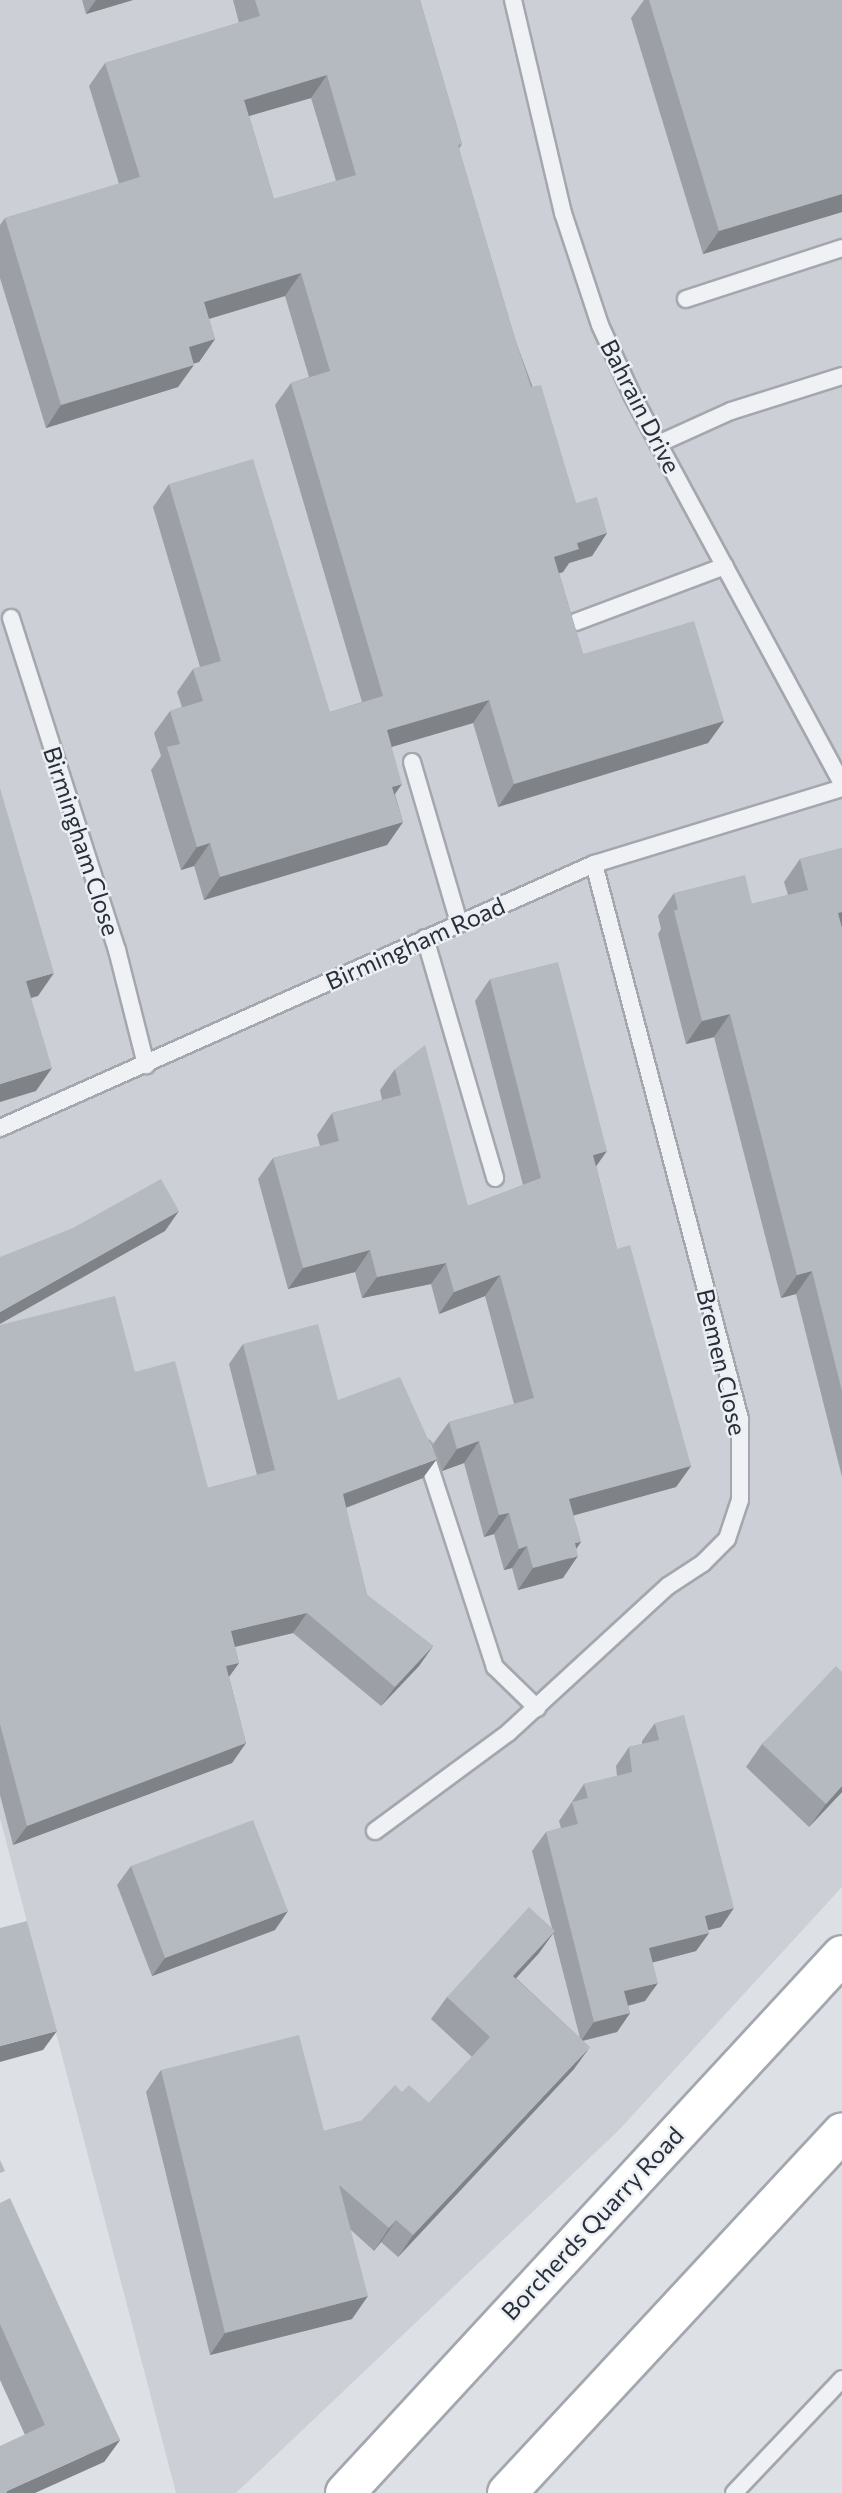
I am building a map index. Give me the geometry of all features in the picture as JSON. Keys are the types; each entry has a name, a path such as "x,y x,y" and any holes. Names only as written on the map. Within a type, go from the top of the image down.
{"main road":[{"name":"Borcherds Quarry Road","path":"345,2493 842,1955"},
{"path":"507,2493 842,2133"}],"lane":[{"name":"Bahrain Drive","path":"513,0 582,273 604,335 842,786"},
{"path":"686,299 842,248"},
{"path":"659,443 732,411 842,376"},
{"path":"576,622 725,566"},
{"name":"Birmingham Close","path":"11,618 117,950 146,1065"},
{"path":"412,762 459,923"},
{"name":"Birmingham Road","path":"0,1129 594,864 842,786"},
{"name":"Bremen Close","path":"375,1831 537,1708 727,1539 740,1500 740,1419 594,864"},
{"path":"425,938 495,1178"},
{"path":"418,1430 495,1667 537,1708"},
{"path":"734,2493 842,2379"}],"shaded area":[{"path":"0,0 842,0 842,1887 619,2130 236,2493 176,2493 0,1818"}],"building":[{"path":"255,0 420,0 462,144 458,145 531,387 541,385 576,503 597,497 607,533 577,543 579,549 554,557 583,654 694,621 724,721 514,784 489,700 387,730 402,784 392,787 403,822 220,877 210,843 197,847 167,747 180,744 170,711 203,701 193,669 221,661 169,484 253,459 330,712 383,696 291,383 330,371 301,273 204,302 215,339 189,347 194,365 61,405 5,218 140,177 105,63 260,16","holes":["327,75 356,175 274,199 244,100"]},
{"path":"649,0 842,0 842,194 719,231"},
{"path":"0,788 54,973 26,981 52,1068 0,1084"},
{"path":"842,848 842,912 838,913 842,928 842,1391 812,1271 797,1275 730,1014 702,1021 674,911 678,909 674,893 745,875 752,904 808,890 800,859"},
{"path":"558,962 607,1151 593,1155 617,1249 630,1245 691,1466 569,1499 581,1542 575,1543 578,1556 533,1568 527,1546 519,1549 509,1513 499,1515 479,1441 457,1449 449,1422 534,1398 500,1275 454,1292 446,1263 377,1277 370,1250 303,1268 273,1158 339,1141 332,1113 401,1095 395,1069 425,1045 468,1206 541,1178 490,979"},
{"path":"161,1179 179,1211 0,1312 0,1257 73,1228"},
{"path":"115,1296 135,1372 175,1361 208,1488 275,1470 243,1344 318,1324 338,1400 400,1377 437,1459 343,1494 367,1595 433,1646 395,1687 307,1613 231,1631 239,1663 226,1666 246,1743 27,1826 0,1724 0,1325"},
{"path":"836,1666 842,1672 842,1786 826,1804 762,1744"},
{"path":"684,1715 734,1908 705,1916 709,1933 649,1948 658,1983 624,1991 630,2013 594,2022 546,1832 578,1824 572,1802 588,1798 584,1784 632,1772 629,1747 659,1740 655,1723"},
{"path":"253,1820 288,1911 165,1958 131,1866"},
{"path":"529,1907 555,1931 513,1976 590,2047 413,2235 396,2220 389,2228 339,2185 368,2296 225,2333 161,2070 299,2035 324,2131 361,2121 395,2085 402,2092 409,2085 429,2103 490,2037 447,1997"},
{"path":"27,1921 57,2031 0,2046 0,1928"},
{"path":"0,2160 5,2171 0,2173"},
{"path":"10,2198 120,2440 6,2493 0,2493 0,2446 45,2425 0,2324 0,2203"}]}
